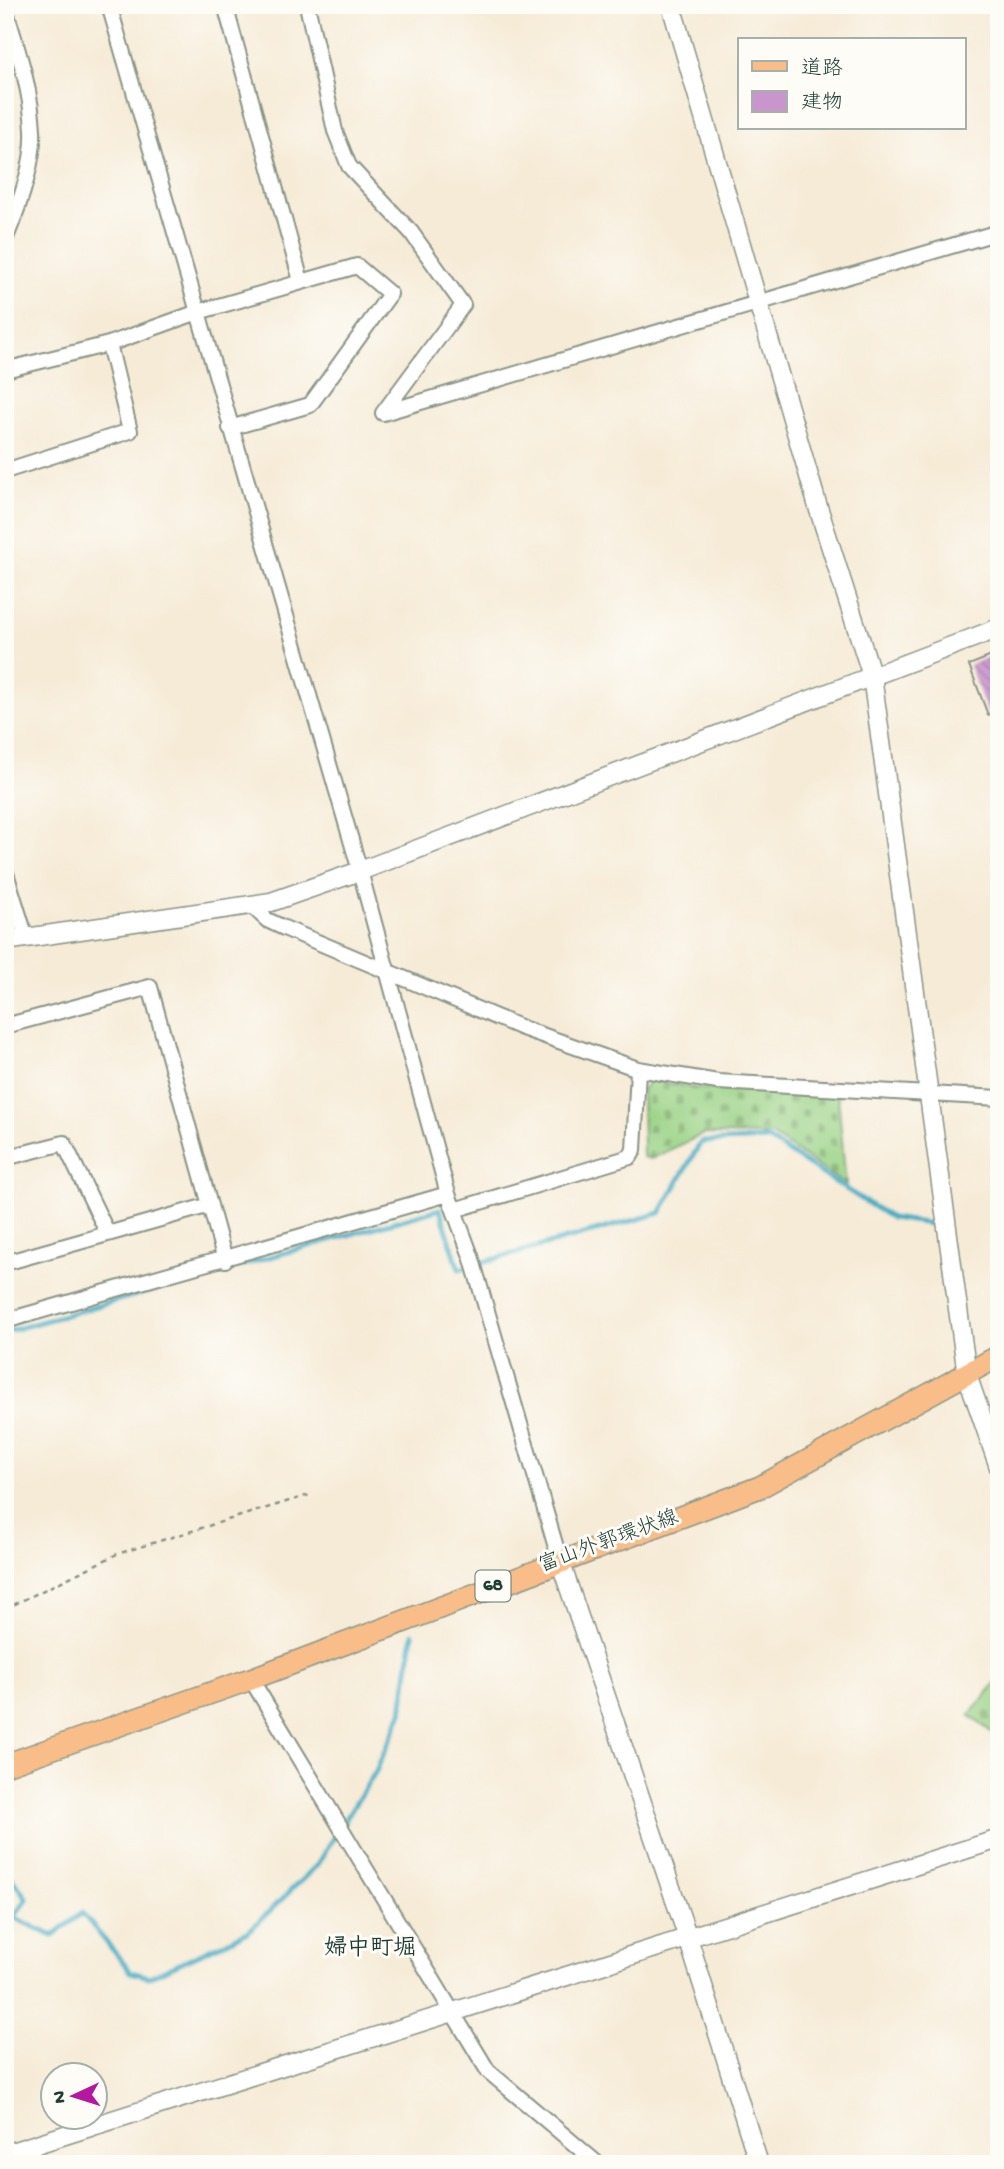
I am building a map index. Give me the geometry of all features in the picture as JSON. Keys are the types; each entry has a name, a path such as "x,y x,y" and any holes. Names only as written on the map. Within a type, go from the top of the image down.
{"main road":[{"name":"富山外郭環状線","path":"5,1765 251,1679 760,1487 999,1356"}],"street":[{"path":"109,5 360,871 448,1194 471,1256 560,1561 688,1938 759,2164"},
{"path":"226,5 301,281"},
{"path":"307,5 335,131 349,166 411,232 463,304 383,413 999,232"},
{"path":"671,5 818,506 872,676 926,1094 967,1375 999,1467"},
{"path":"5,8 27,85 33,133 21,201 5,240"},
{"path":"5,370 109,344 198,312 357,266 390,294 310,405 230,428"},
{"path":"5,471 130,431 109,344"},
{"path":"5,941 271,902 360,871 999,628"},
{"path":"5,870 26,938"},
{"path":"251,905 267,920 386,972 522,1028 638,1069 718,1082 999,1098"},
{"path":"5,1026 150,988 225,1260"},
{"path":"454,1210 630,1157 634,1150 638,1069"},
{"path":"5,1158 64,1143 108,1234"},
{"path":"5,1321 448,1194"},
{"path":"5,1263 210,1205"},
{"path":"251,1679 488,2071 598,2164"},
{"path":"5,2154 999,1839"}],"path":[{"path":"5,1609 117,1554 309,1494"}],"green space":[{"path":"651,1080 695,1088 838,1096 846,1185 772,1135 703,1134 651,1159 643,1157 642,1089"},
{"path":"999,1679 999,1730 994,1734 969,1715"}],"building":[{"path":"999,653 999,711 988,715 969,665"}],"waterway":[{"path":"5,1332 440,1209 459,1269 660,1213 701,1142 768,1139 891,1218 931,1224"},
{"path":"5,1868 27,1899 13,1917 53,1936 82,1913 131,1972 149,1977 248,1932 316,1866 376,1771 402,1712 413,1634"}],"district":[{"name":"婦中町堀","path":"370,1949"}]}
